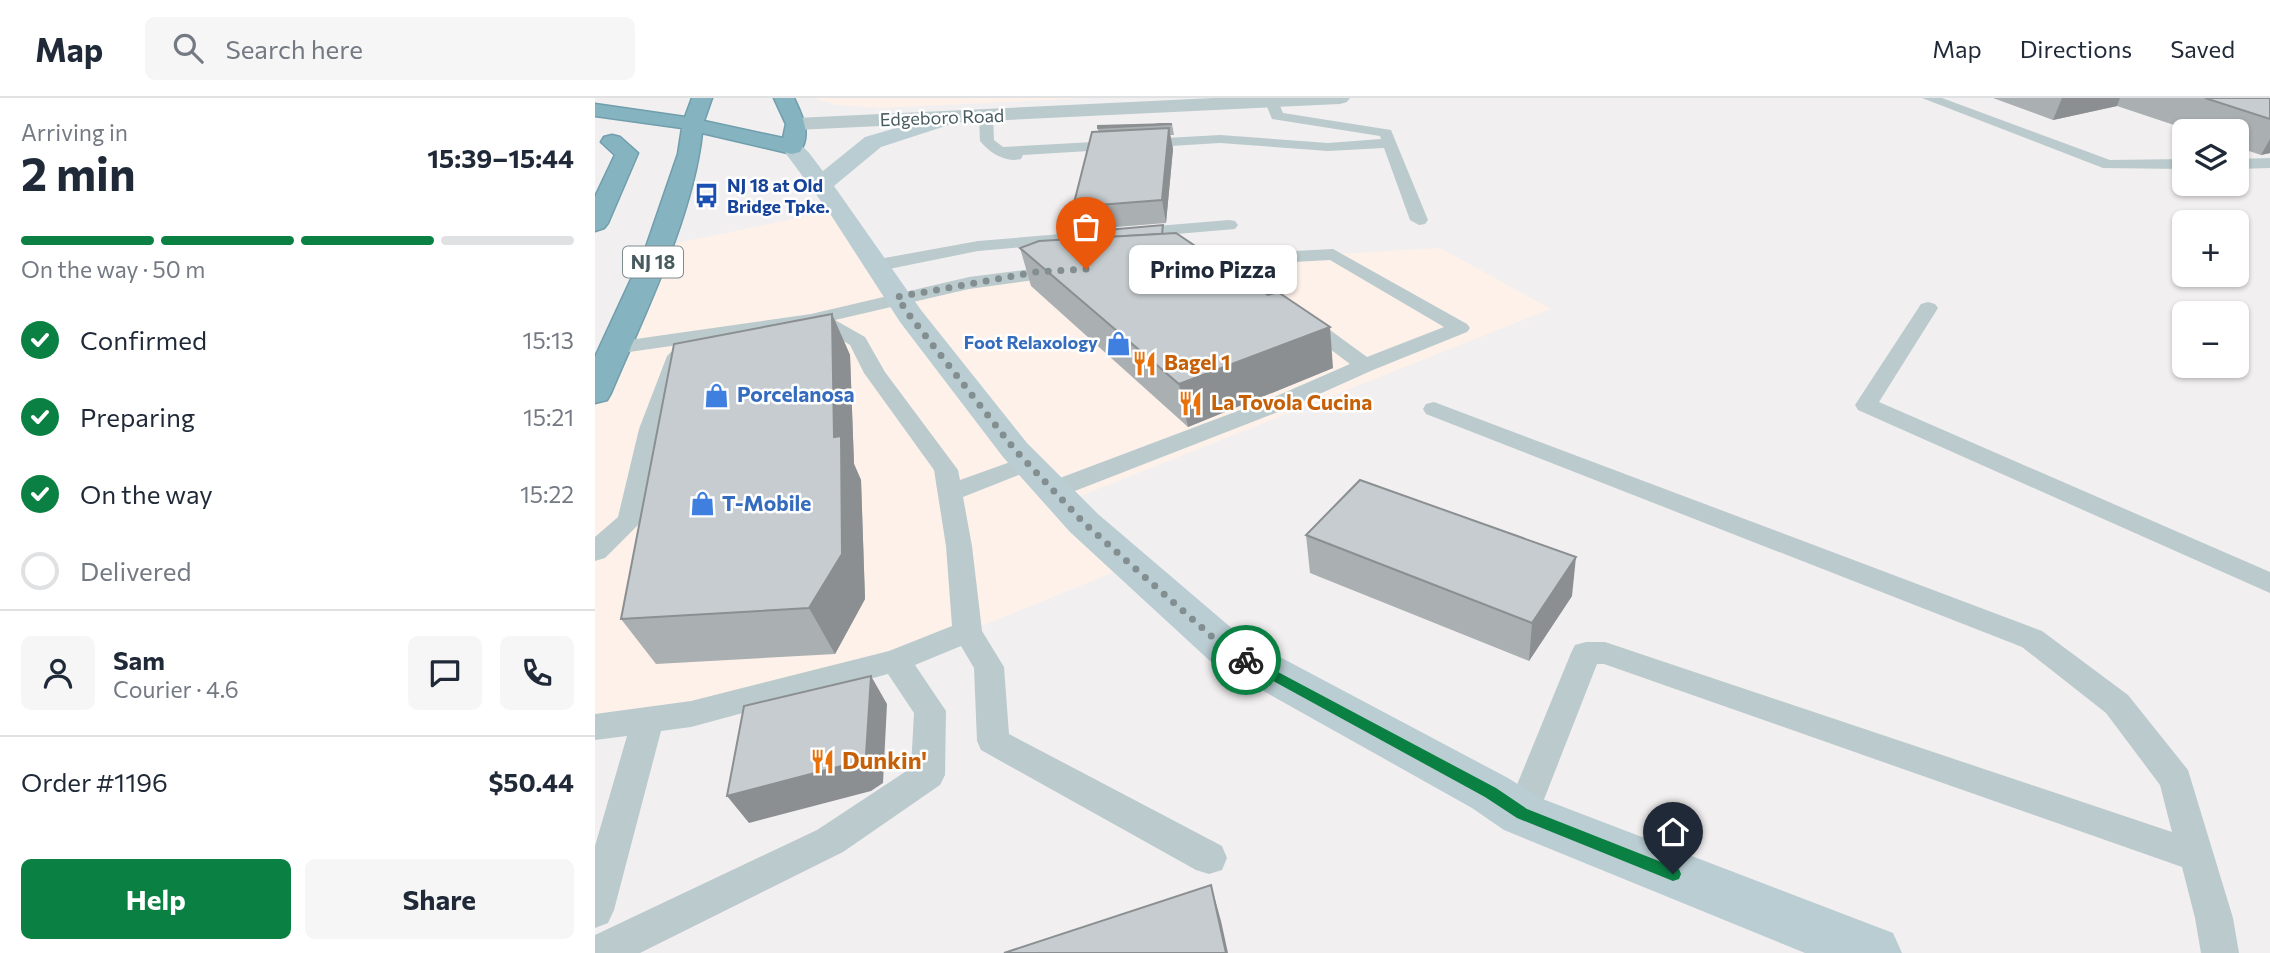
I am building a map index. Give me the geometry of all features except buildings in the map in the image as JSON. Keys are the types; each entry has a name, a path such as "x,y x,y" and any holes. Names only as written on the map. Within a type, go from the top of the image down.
{"highway":[{"path":"699,116 792,147 796,124 783,98"},
{"path":"595,110 620,127 627,153 595,223"},
{"path":"620,127 663,118 731,112"},
{"path":"765,114 796,124"},
{"path":"699,116 758,128 796,124"},
{"name":"NJ 18","path":"595,393 659,247 699,116"}],"street":[{"name":"Edgeboro Road","path":"796,124 986,117 1223,101 1272,102 1340,98"},
{"path":"822,184 873,142 951,118"},
{"path":"792,147 822,184 918,327 1040,476 1084,523 1226,649 1490,793 1522,814 1873,953"}],"lane":[{"path":"1929,98 2108,165 2172,164"},
{"path":"1272,102 1277,116 1388,138"},
{"path":"986,117 987,141 999,152 1026,159 1059,162 1328,147 1388,138"},
{"path":"1388,138 1419,220"},
{"path":"2249,164 2270,163"},
{"path":"615,348 812,320 888,281 978,246 1229,225"},
{"path":"950,493 1040,476 1280,403 1365,365 1460,328 1333,254 1160,265"},
{"path":"1224,261 1365,365"},
{"path":"888,281 1077,270"},
{"path":"1928,308 1866,405 2270,583"},
{"path":"812,320 831,324 858,341 876,373 946,470 959,546 967,632 989,667 993,741 1209,858"},
{"path":"595,552 630,520 651,429 686,338"},
{"path":"1434,410 2032,639 2117,704 2176,780 2220,953"},
{"path":"595,727 691,714 895,661 967,632"},
{"path":"1522,814 1586,653 1605,653 2197,856"},
{"path":"599,953 830,841 928,775 930,711 895,661"},
{"path":"595,910 648,719"}],"shaded area":[{"path":"814,98 1090,98 879,108 837,105"},
{"path":"840,209 898,297 1036,272 1440,248 1551,309 1065,502 1131,565 967,632 595,727 595,393 659,247"}],"way so far":[{"path":"1086,269 1036,272 897,297 1015,450 1074,513 1226,649 1246,660"}],"place":[{"name":"NJ 18 at Old Bridge Tpke.","path":"707,196"},
{"name":"Primo Pizza","path":"1086,269"},
{"name":"Foot Relaxology","path":"1118,343"},
{"name":"Bagel 1","path":"1144,363"},
{"name":"Porcelanosa","path":"717,395"},
{"name":"La Tovola Cucina","path":"1191,403"},
{"name":"T-Mobile","path":"702,504"},
{"name":"Dunkin'","path":"822,761"}],"route":[{"path":"1246,660 1490,793 1522,814 1673,874"}]}
